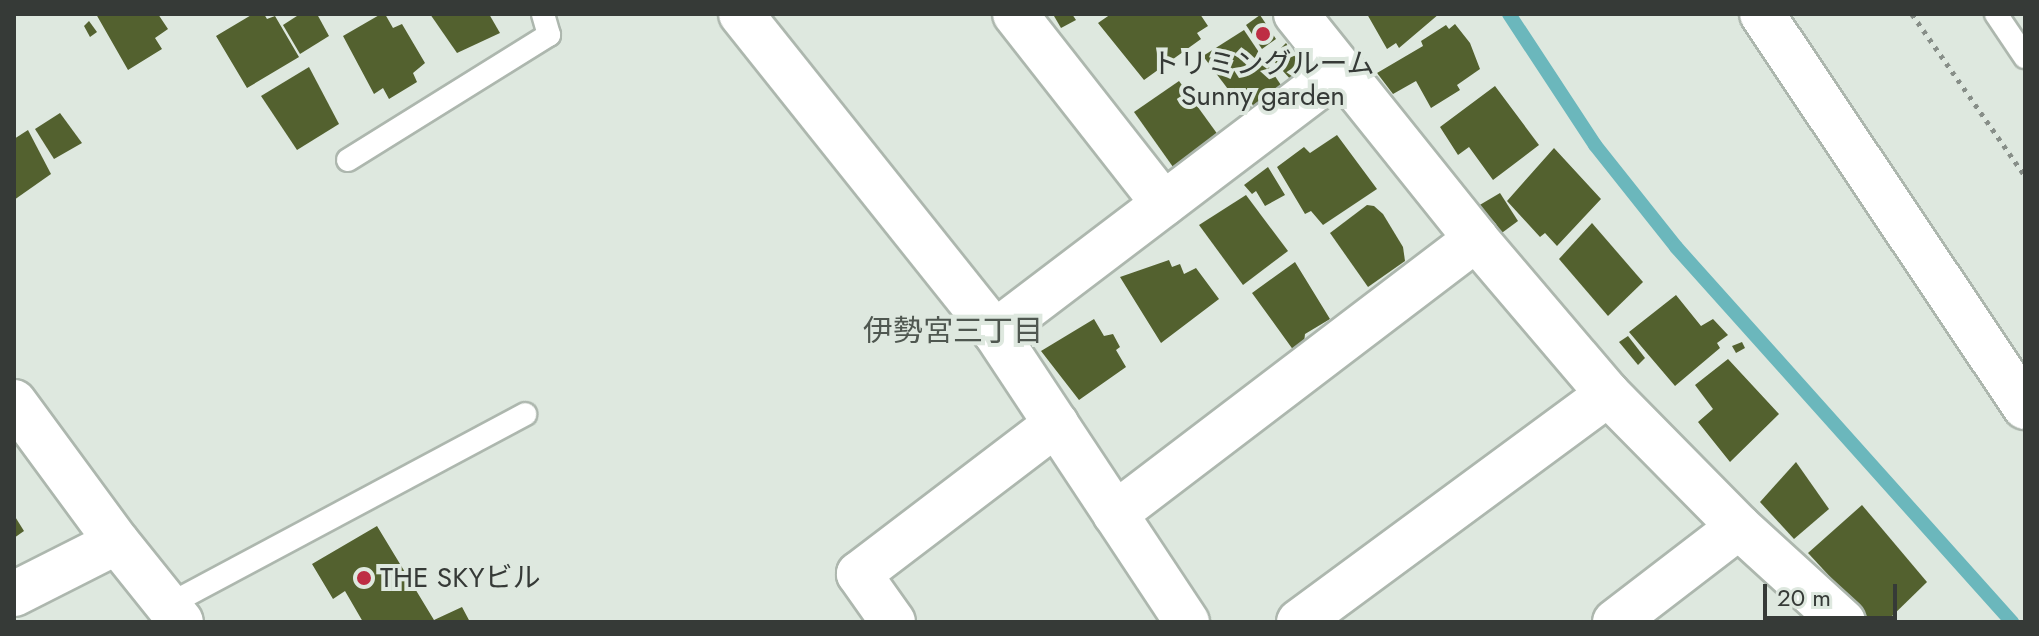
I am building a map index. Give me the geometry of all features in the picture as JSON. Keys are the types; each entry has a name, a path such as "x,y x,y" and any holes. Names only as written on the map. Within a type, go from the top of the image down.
{"street":[{"path":"741,14 995,332 1187,622"},
{"path":"1015,14 1164,204"},
{"path":"1296,14 1476,239 1608,394 1739,527 1843,622"},
{"path":"1762,14 2025,407"},
{"path":"995,332 1340,70"},
{"path":"1115,514 1476,239"},
{"path":"1299,622 1608,394"},
{"path":"14,402 174,614"},
{"path":"893,622 859,574 1056,424"},
{"path":"1615,622 1739,527"},
{"path":"14,594 117,542"}],"lane":[{"path":"348,160 549,35 543,14"},
{"path":"1996,14 2025,57"},
{"path":"174,614 525,414"}],"path":[{"path":"1912,14 2025,176"}],"building":[{"path":"96,14 158,14 168,29 155,38 162,49 128,70"},
{"path":"253,14 264,14 267,19 275,16 299,57 247,88 216,36"},
{"path":"300,14 317,14 329,36 300,54 283,25"},
{"path":"385,14 393,28 402,24 425,63 413,73 417,82 389,99 383,88 374,94 343,36"},
{"path":"430,14 489,14 500,33 457,53"},
{"path":"1072,14 1076,20 1061,28 1054,16"},
{"path":"1111,14 1200,14 1208,26 1197,33 1201,39 1144,80 1098,23"},
{"path":"1367,14 1439,14 1399,48 1396,43 1387,49"},
{"path":"1260,15 1276,39 1262,49 1246,25"},
{"path":"89,21 97,32 90,37 84,26"},
{"path":"1455,24 1470,43 1480,69 1457,85 1460,90 1431,108 1416,81 1393,94 1377,73 1423,46 1421,41 1446,25 1449,29"},
{"path":"1244,30 1287,94 1255,125 1203,56"},
{"path":"1286,43 1304,70 1292,81 1271,58"},
{"path":"309,67 339,124 297,150 261,96"},
{"path":"1179,81 1221,139 1178,174 1134,112"},
{"path":"1495,86 1539,145 1493,180 1469,147 1458,155 1440,127"},
{"path":"60,113 82,143 54,159 35,129"},
{"path":"28,130 51,174 14,200 14,139"},
{"path":"1337,135 1377,189 1323,225 1311,211 1305,214 1277,167 1304,147 1310,153"},
{"path":"1554,148 1601,199 1557,246 1545,233 1540,237 1507,201"},
{"path":"1268,167 1285,195 1265,206 1256,191 1252,194 1244,185"},
{"path":"1500,193 1518,221 1499,235 1478,206"},
{"path":"1246,195 1288,251 1243,285 1199,225"},
{"path":"1367,205 1374,206 1383,214 1403,247 1405,261 1368,287 1330,233"},
{"path":"1592,223 1643,282 1608,316 1559,259"},
{"path":"1169,260 1172,267 1180,264 1184,274 1196,268 1219,299 1161,343 1120,277"},
{"path":"1295,262 1330,319 1305,334 1304,343 1294,351 1252,293"},
{"path":"1676,295 1701,326 1713,319 1728,335 1717,343 1720,348 1675,386 1629,332"},
{"path":"1094,319 1104,336 1113,334 1120,347 1116,350 1126,367 1079,400 1041,351"},
{"path":"1628,336 1645,358 1638,365 1619,342"},
{"path":"1742,342 1745,348 1736,353 1732,346"},
{"path":"1728,359 1779,414 1730,462 1698,422 1713,409 1695,385"},
{"path":"1796,462 1829,509 1794,539 1760,502"},
{"path":"1862,505 1927,582 1886,622 1872,622 1808,553"},
{"path":"14,515 24,531 14,538"},
{"name":"THE SKYビル","path":"377,526 434,620 462,607 470,622 363,622 345,591 333,599 312,564"}],"waterway":[{"path":"1509,14 1595,145 1676,247 2012,622"}],"place":[{"name":"トリミングルーム Sunny garden","path":"1263,34"},
{"name":"THE SKYビル","path":"364,578"}],"district":[{"name":"伊勢宮三丁目","path":"953,331"}]}
